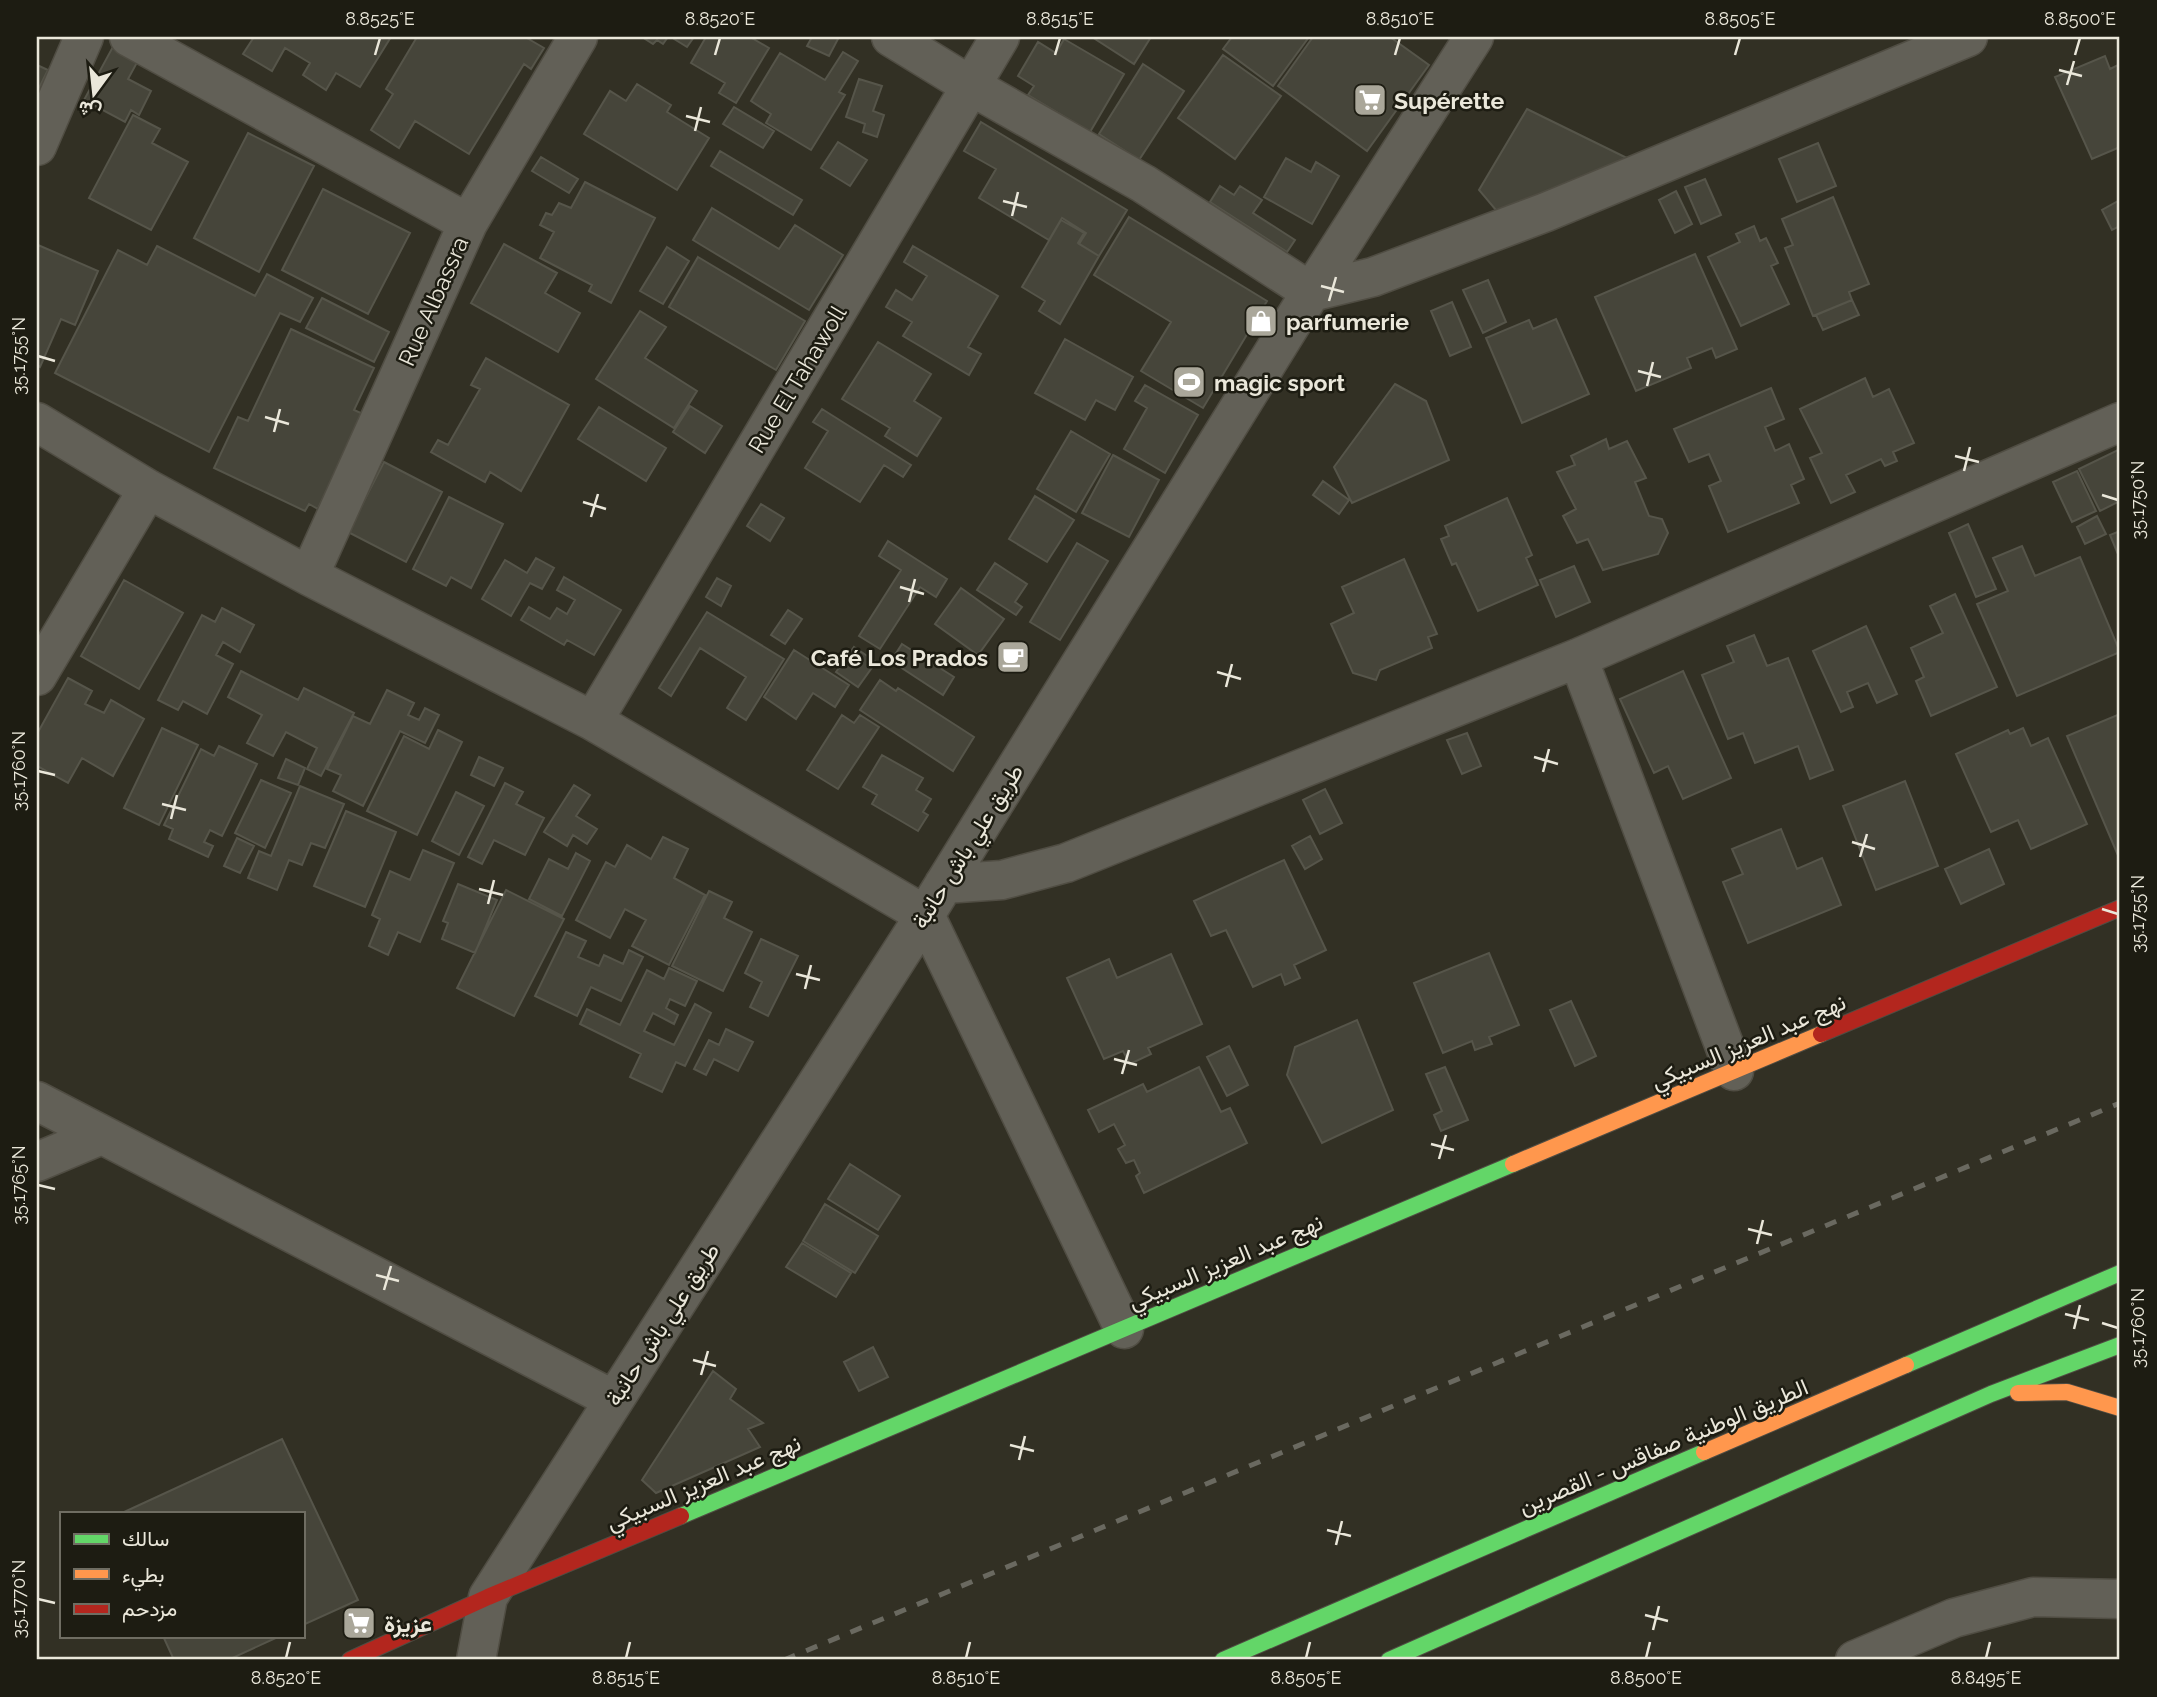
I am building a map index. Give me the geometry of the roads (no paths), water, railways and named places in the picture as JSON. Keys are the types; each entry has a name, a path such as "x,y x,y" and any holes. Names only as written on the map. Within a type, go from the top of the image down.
{"street":[{"path":"37,146 84,37"},
{"path":"129,37 468,223"},
{"name":"Rue Albassra","path":"309,576 468,223 579,37"},
{"path":"891,37 971,86 1144,184 1311,292 1373,277 1546,212 1968,37"},
{"name":"Rue El Tahawoll","path":"593,721 1000,37"},
{"name":"طريق علي باش حانبة","path":"476,1660 488,1597 935,899 1311,292 1474,37"},
{"path":"37,422 148,489 309,576 935,899 1124,1329"},
{"path":"935,899 1066,863 1578,658 2120,422"},
{"path":"37,676 148,489"},
{"path":"1578,658 1734,1071"},
{"name":"نهج عبد العزيز السبيكي","path":"350,1660 488,1597 2120,908"},
{"path":"37,1101 99,1136 614,1400"},
{"path":"37,1162 99,1136"},
{"name":"الطريق الوطنية صفاقس - القصرين","path":"1223,1660 2120,1273"},
{"path":"1389,1660 1991,1394 2120,1345"},
{"path":"1991,1394 2067,1392 2120,1408"},
{"path":"1855,1660 1954,1618 2033,1597 2120,1599"}],"railway":[{"path":"784,1660 2120,1103"}],"place":[{"name":"Supérette","path":"1370,100"},
{"name":"parfumerie","path":"1261,321"},
{"name":"magic sport","path":"1189,382"},
{"name":"Café Los Prados","path":"1013,657"},
{"name":"عزيزة","path":"359,1623"}]}
